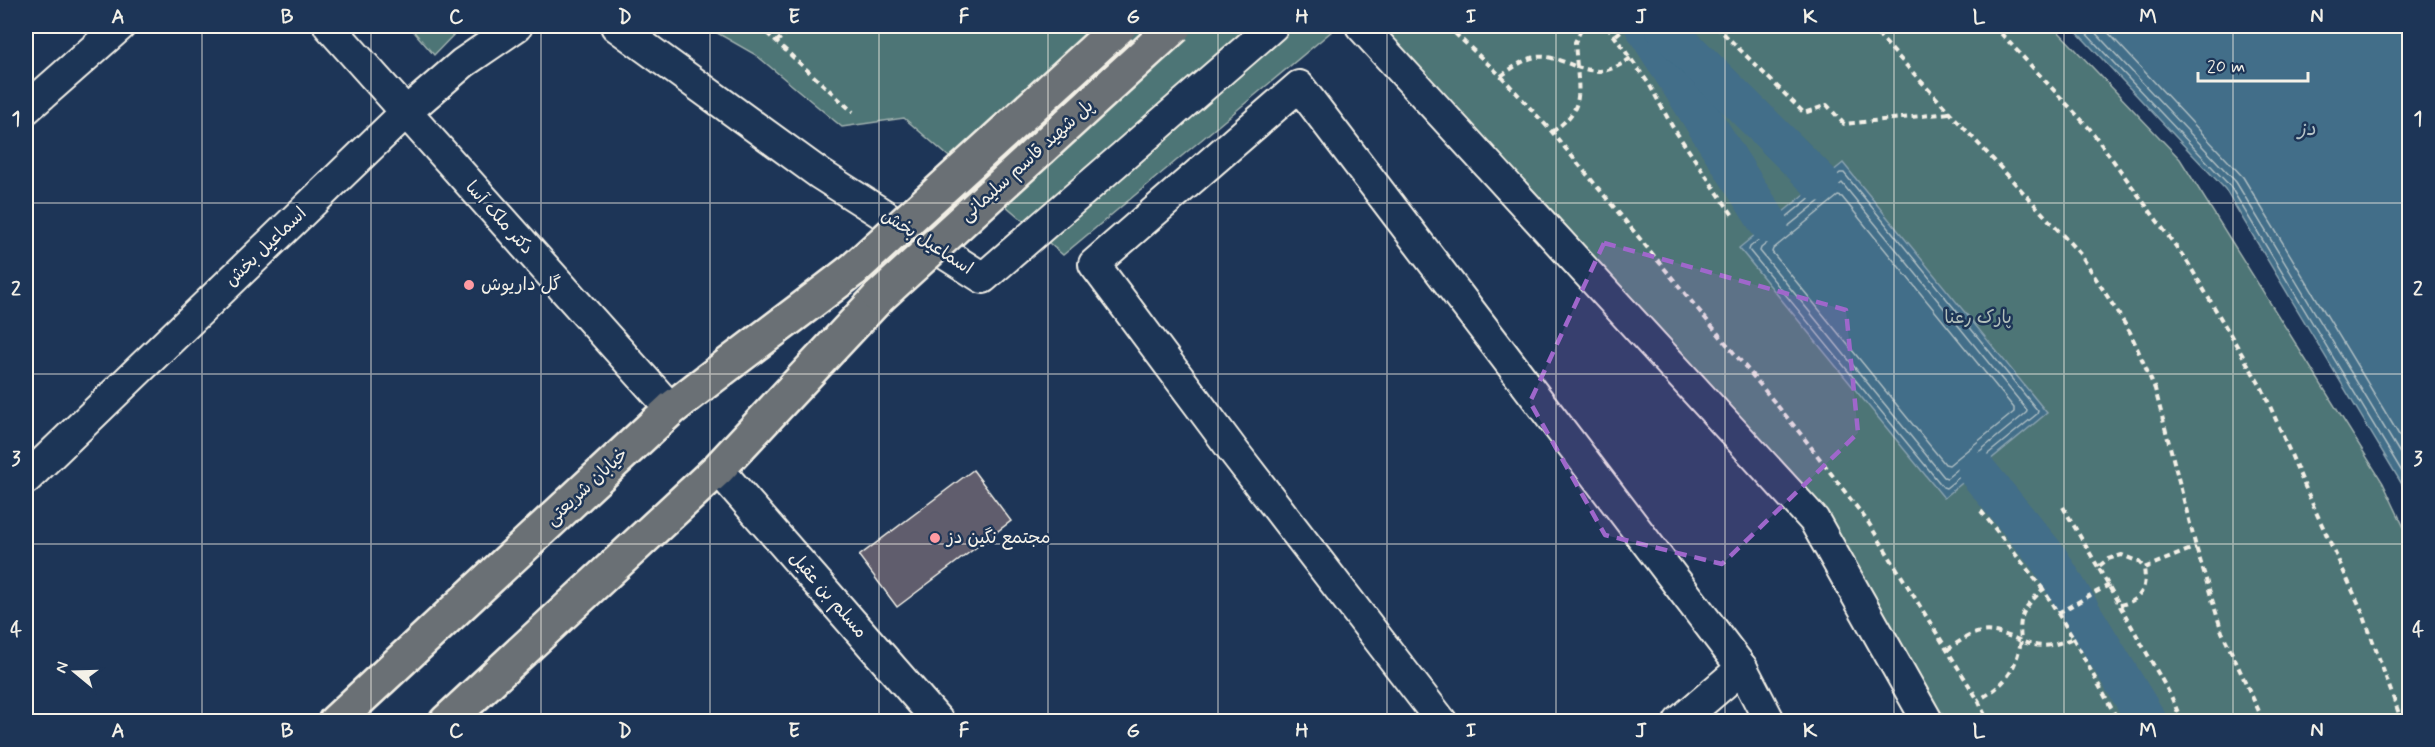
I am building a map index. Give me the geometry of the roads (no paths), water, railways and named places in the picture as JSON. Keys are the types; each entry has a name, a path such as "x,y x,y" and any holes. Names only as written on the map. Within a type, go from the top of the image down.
{"main road":[{"name":"پل شهید قاسم سلیمانی","path":"854,269 1120,26"},
{"name":"پل شهید قاسم سلیمانی","path":"718,468 879,297 1175,26"},
{"name":"خیابان شریعتی","path":"335,722 671,409 854,269"},
{"path":"446,722 718,468"}],"street":[{"path":"26,109 120,26"},
{"name":"دکتر ملک آسا","path":"329,26 671,409"},
{"name":"اسماعیل بخش","path":"26,479 405,113 463,63 517,26"},
{"name":"اسماعیل بخش","path":"616,26 820,174 983,278 1273,26"},
{"path":"1362,26 1814,520 1928,722"},
{"path":"1442,722 1235,453 1094,264 1299,86 1742,668 1770,722"},
{"name":"مسلم بن عقیل","path":"718,468 939,722"},
{"path":"1679,722 1742,668"}],"water":[{"name":"دز","path":"2071,26 2409,26 2409,496 2225,189"},
{"path":"1843,163 2047,413 1944,498 1739,248"}],"waterway":[{"path":"1644,26 1769,224"},
{"path":"1664,27 1820,182"},
{"path":"1977,471 2049,559 2148,722"}],"place":[{"name":"گل داریوش","path":"469,285"},
{"name":"مجتمع نگین دز","path":"935,538"}],"park label":[{"name":"پارک رعنا","path":"1978,318"}]}
